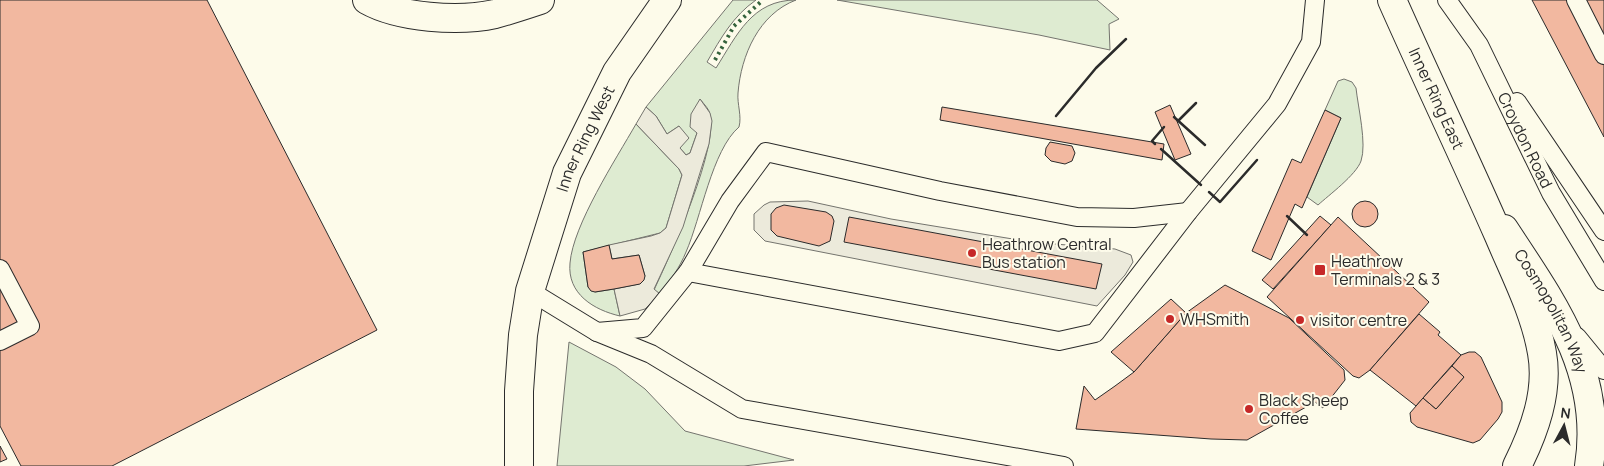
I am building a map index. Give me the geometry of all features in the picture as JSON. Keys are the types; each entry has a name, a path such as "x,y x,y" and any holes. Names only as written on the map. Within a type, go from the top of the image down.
{"street":[{"path":"367,0 380,8 493,14 540,0"},
{"name":"Inner Ring West","path":"520,466 519,391 523,335 530,291 567,173 617,72 667,0"},
{"name":"Inner Ring East","path":"1392,0 1481,195"},
{"path":"1481,195 1531,310 1543,354 1542,397 1532,437 1517,466"},
{"name":"Cosmopolitan Way","path":"1481,195 1568,325 1585,368 1592,396 1594,445 1589,466"}],"lane":[{"path":"688,272 1059,341 1095,333 1188,212 1277,104 1310,42 1315,0"},
{"name":"Croydon Road","path":"1447,0 1479,46 1551,193 1604,281"},
{"path":"1576,0 1604,55"},
{"path":"1479,46 1604,231"},
{"path":"597,332 643,328 688,272 730,201 766,152 940,191 1077,217 1134,218 1188,212"},
{"path":"0,269 30,326 0,341"},
{"path":"530,291 597,332 651,354 742,409 1064,466"},
{"path":"1568,325 1604,370"},
{"path":"514,466 519,391"}],"green space":[{"path":"733,0 756,0 734,20 712,53 707,62 716,68 739,32 757,13 768,6 796,0 783,6 772,15 754,38 743,64 740,79 738,93 739,127 721,151 684,258 660,294 654,290 692,200 708,148 711,126 709,111 700,99 697,133 690,153 686,155 680,148 679,126 667,134 656,116 646,107"},
{"path":"837,0 1097,0 1119,19 1109,24 1110,50 1039,35"},
{"path":"1344,79 1352,82 1356,88 1363,135 1363,154 1354,172 1318,205 1307,197 1341,118 1325,110 1338,81"},
{"path":"636,124 679,169 682,175 666,228 660,233 583,252 588,287 595,292 614,289 620,316 601,310 584,299 573,284 570,274 570,263 579,230 587,212"},
{"path":"569,342 616,367 645,389 685,431 794,460 744,466 557,466"}],"shaded area":[{"path":"700,99 710,113 712,121 709,144 683,227 654,289 660,294 645,309 620,316 614,289 639,284 645,276 639,255 612,259 609,245 651,236 660,233 666,228 682,175 679,169 636,124 646,107 656,116 667,134 679,126 689,138 680,148 686,155 690,153 697,133 690,127 691,114"},
{"path":"808,201 891,219 1031,242 1115,249 1131,255 1133,262 1125,275 1097,306 765,241 754,230 754,214 764,205 770,202"}],"building":[{"path":"0,0 207,0 377,330 112,466 21,466 0,426"},
{"path":"1532,0 1604,0 1604,137"},
{"path":"1170,105 1191,154 1175,160 1155,112"},
{"path":"942,107 1164,144 1162,160 940,120"},
{"path":"1325,110 1341,118 1302,208 1295,204 1271,260 1252,251 1292,159 1301,163"},
{"path":"1050,142 1072,146 1075,153 1072,161 1065,164 1051,161 1045,155 1046,148"},
{"path":"1365,201 1374,205 1378,214 1374,223 1365,227 1356,223 1352,214 1356,205"},
{"path":"784,205 826,212 832,216 834,221 830,241 819,246 777,236 771,230 771,214 776,208"},
{"path":"1320,216 1331,225 1273,289 1262,280"},
{"name":"Heathrow Central Bus station","path":"849,217 1102,264 1096,289 844,242"},
{"path":"1338,217 1429,302 1370,370 1359,378 1353,376 1267,297"},
{"path":"609,245 612,259 639,255 645,276 640,284 595,292 591,291 588,287 583,252"},
{"path":"1225,285 1289,318 1344,370 1345,380 1323,408 1315,402 1247,440 1076,429 1084,386 1095,400 1115,386 1134,372 1186,313"},
{"path":"1171,299 1186,313 1134,372 1111,352"},
{"path":"1419,314 1440,332 1438,335 1461,355 1416,406 1370,370"},
{"path":"1475,352 1481,357 1502,402 1502,412 1498,419 1480,440 1473,443 1417,427 1411,422 1410,413 1423,398 1436,409 1464,377 1452,366 1461,355"},
{"path":"1452,366 1464,377 1436,409 1423,398"},
{"path":"0,446 7,459 0,462"}],"hedge":[{"path":"715,60 734,26 763,0"}],"wall":[{"path":"1056,116 1096,68 1126,39"},
{"path":"1179,120 1196,103"},
{"path":"1174,117 1205,145"},
{"path":"1155,144 1152,141 1164,127"},
{"path":"1161,149 1201,185"},
{"path":"1209,192 1220,202 1257,160"},
{"path":"1287,216 1307,235"}],"place":[{"name":"Heathrow Central Bus station","path":"972,253"},
{"name":"Heathrow Terminals 2 & 3","path":"1320,270"},
{"name":"WHSmith","path":"1170,319"},
{"name":"visitor centre","path":"1300,320"},
{"name":"Black Sheep Coffee","path":"1249,409"}]}
